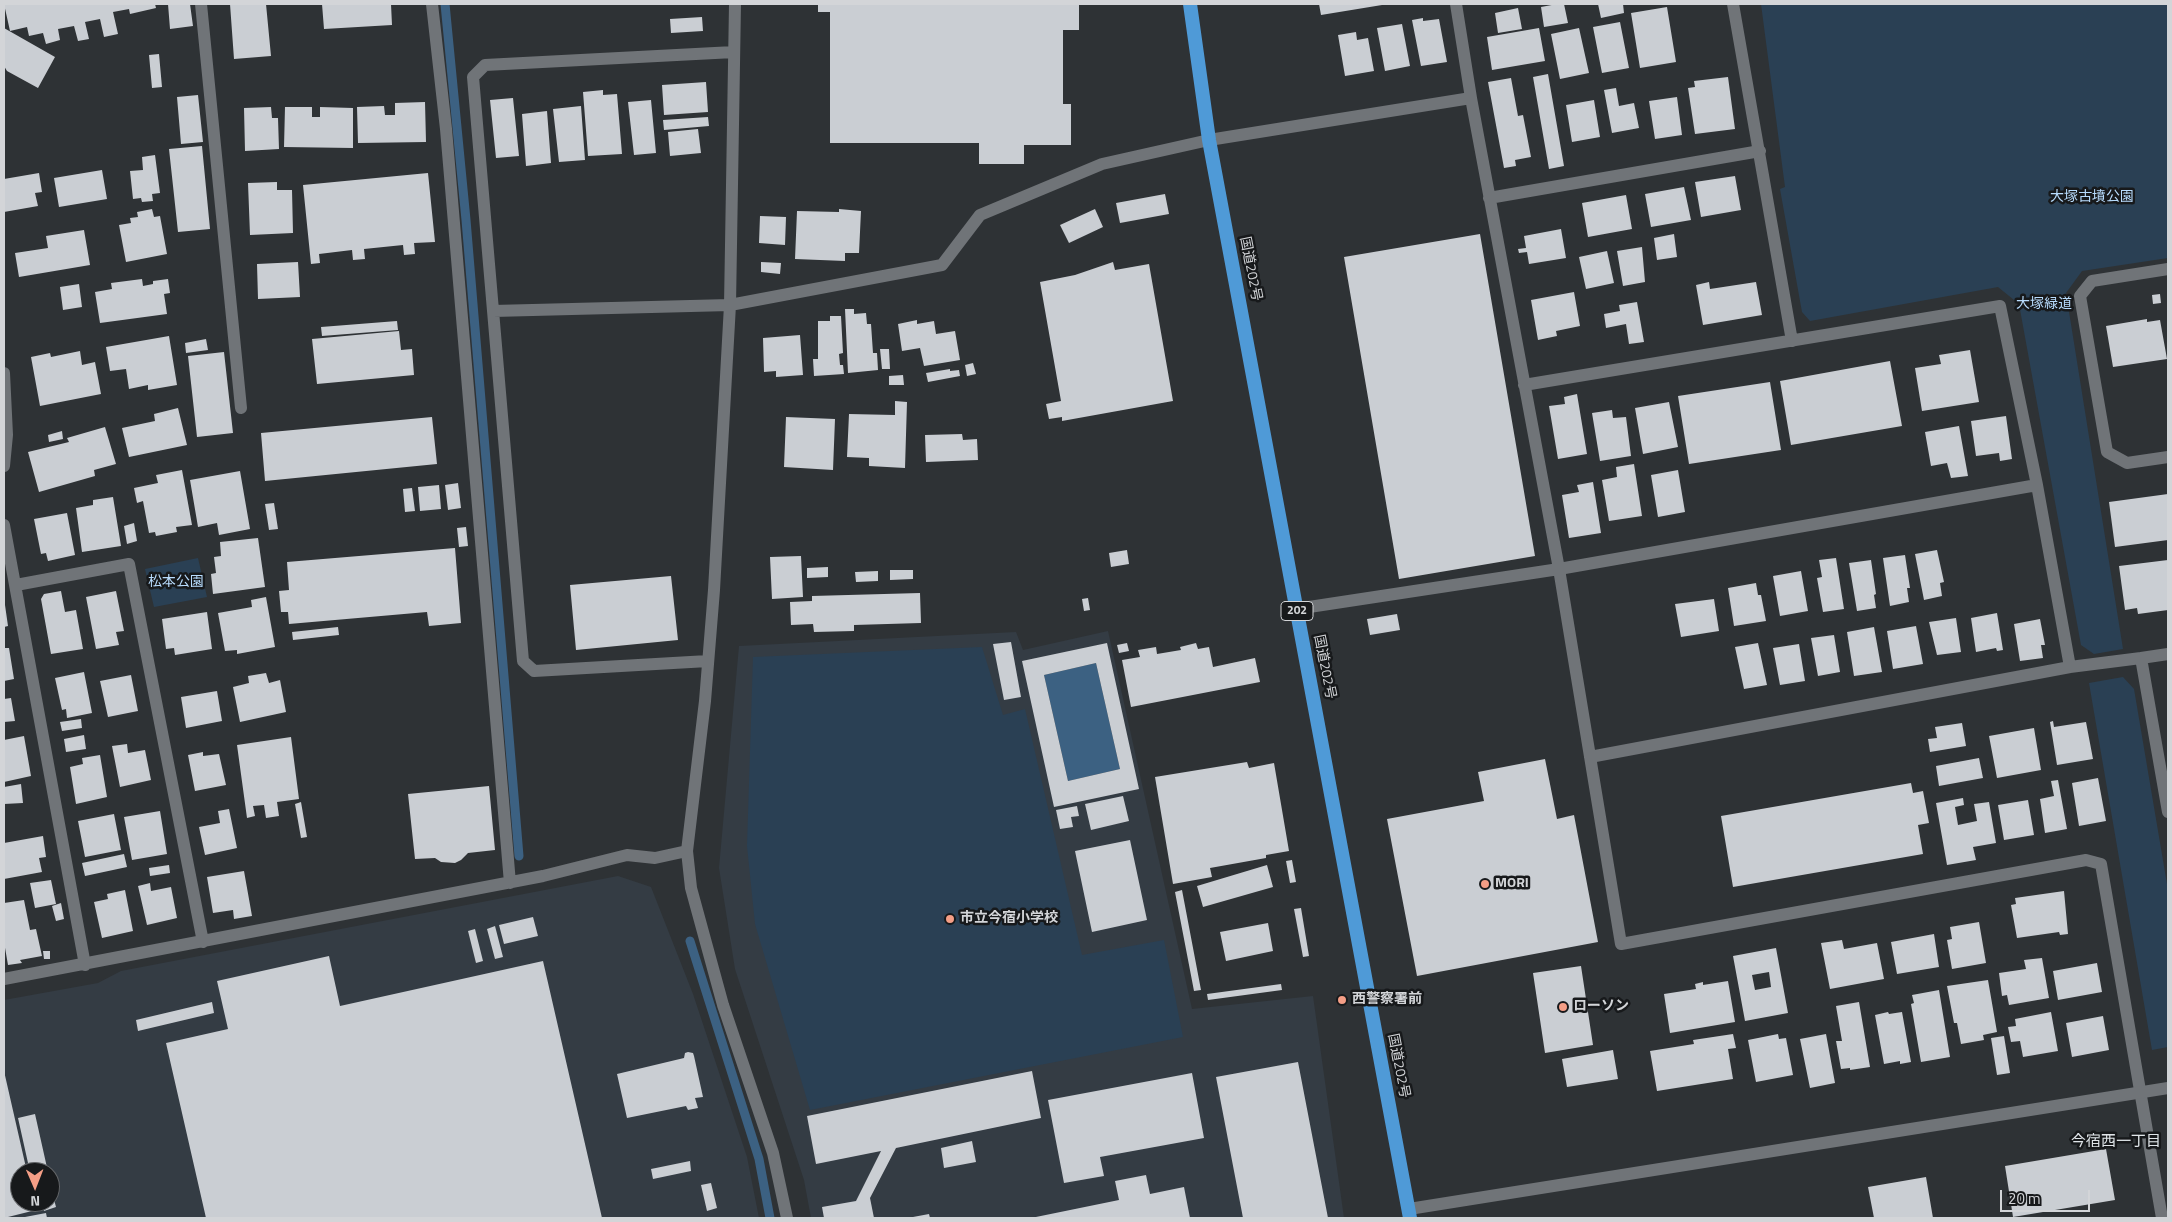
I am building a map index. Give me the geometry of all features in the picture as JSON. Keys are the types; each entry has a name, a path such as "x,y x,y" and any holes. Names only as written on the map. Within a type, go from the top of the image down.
{"highway":[{"name":"国道202号","path":"1190,4 1209,140 1409,1214"}],"street":[{"path":"201,4 241,408"},
{"path":"432,4 446,129 510,883"},
{"path":"735,4 730,306 708,661 687,852 691,888 723,1005 773,1153 788,1218"},
{"path":"1456,4 1489,198 1559,569 1621,944 2086,860 2101,864 2162,1218"},
{"path":"1733,4 1792,340"},
{"path":"708,661 534,671 523,661 473,77 484,65 734,52"},
{"path":"493,311 730,306 942,265 980,215 1102,164 1209,140 1471,98"},
{"path":"1489,198 1760,151"},
{"path":"2168,268 2092,281 2080,296 2107,452 2127,463 2168,457"},
{"path":"1524,385 2000,306 2037,486 2070,667"},
{"path":"4,373 7,435 4,466"},
{"path":"1296,608 1559,569 2037,486"},
{"path":"4,525 85,965"},
{"path":"16,585 129,564 203,942"},
{"path":"1590,757 2070,667 2168,654"},
{"path":"2141,658 2168,812"},
{"path":"4,979 510,883 627,854 655,858 687,852"},
{"path":"1409,1214 2168,1088"}],"shaded area":[{"name":"市立今宿小学校","path":"1108,631 1192,1009 1313,996 1344,1218 811,1218 804,1180 735,969 719,868 739,646 1016,632 1023,650"},
{"path":"1096,663 1120,769 1068,781 1044,675"},
{"path":"618,876 651,887 693,994 747,1157 759,1218 4,1218 4,1000 98,983 121,971"}],"green space":[{"path":"1761,4 2168,4 2168,258 2082,271 2066,293 2123,649 2094,654 2081,645 2019,304 1998,287 1810,321 1802,312 1780,189 1785,187"},
{"name":"松本公園","path":"198,558 207,597 154,607 145,569"},
{"path":"982,647 1003,715 1025,709 1082,955 1164,940 1183,1037 810,1110 755,924 747,846 753,657"},
{"path":"2123,677 2134,689 2168,890 2168,1047 2152,1050 2089,683"}],"building":[{"path":"4,4 155,4 156,8 130,14 129,9 113,12 118,34 104,37 100,19 85,22 89,39 78,41 74,26 58,29 60,40 46,44 43,33 29,36 27,27 10,31"},
{"path":"168,4 190,4 193,26 170,29"},
{"path":"230,4 266,4 271,56 234,59"},
{"path":"322,4 391,4 392,25 324,29"},
{"path":"818,4 1079,4 1079,30 1063,30 1063,104 1071,104 1071,145 1024,145 1024,164 979,164 979,143 830,143 830,12 818,12"},
{"path":"1319,4 1382,4 1382,5 1321,15"},
{"path":"1564,4 1568,23 1544,27 1541,7"},
{"path":"1598,4 1623,4 1624,13 1601,18"},
{"path":"1667,7 1676,62 1640,68 1631,13"},
{"path":"1518,8 1522,29 1498,33 1495,13"},
{"path":"702,17 703,31 671,33 670,19"},
{"path":"1423,18 1423,21 1439,19 1447,62 1421,66 1412,20"},
{"path":"1620,22 1629,68 1602,73 1593,27"},
{"path":"1402,24 1410,66 1385,71 1377,28"},
{"path":"4,28 55,57 38,88 7,71 4,66"},
{"path":"1539,28 1545,61 1492,70 1487,37"},
{"path":"1579,28 1589,73 1560,79 1551,34"},
{"path":"1356,32 1357,40 1368,38 1374,71 1345,76 1338,35"},
{"path":"159,54 162,87 152,88 149,55"},
{"path":"1548,74 1564,166 1549,169 1533,77"},
{"path":"1728,77 1735,129 1695,134 1688,88 1695,87 1694,81"},
{"path":"1511,78 1518,116 1523,115 1531,157 1515,160 1516,166 1504,168 1488,82"},
{"path":"706,82 708,112 664,115 662,85"},
{"path":"1616,88 1619,106 1634,103 1639,128 1612,133 1604,90"},
{"path":"603,90 603,95 617,94 622,154 588,156 583,92"},
{"path":"198,95 203,142 181,144 177,97"},
{"path":"1677,97 1682,135 1655,139 1649,101"},
{"path":"513,98 519,156 496,158 490,100"},
{"path":"651,100 656,153 634,155 628,102"},
{"path":"1594,100 1600,137 1572,142 1566,105"},
{"path":"425,102 426,142 358,143 357,107 384,106 385,115 395,115 395,103"},
{"path":"581,106 585,160 559,162 553,109"},
{"path":"271,107 272,118 278,118 279,149 245,151 244,108"},
{"path":"285,107 312,107 312,117 320,117 320,107 353,108 353,148 284,147"},
{"path":"547,111 551,163 526,166 522,114"},
{"path":"708,117 709,126 664,130 663,120"},
{"path":"698,129 701,153 670,156 668,132"},
{"path":"202,146 210,229 178,232 169,149"},
{"path":"155,155 160,193 152,194 153,201 142,202 141,198 133,199 130,171 143,170 142,157"},
{"path":"102,170 107,199 59,207 54,178"},
{"path":"39,173 42,192 35,193 38,206 4,212 4,179"},
{"path":"428,173 435,242 414,243 415,254 404,255 403,245 364,249 365,259 353,260 352,250 319,254 320,263 311,264 303,185"},
{"path":"1735,176 1741,210 1701,217 1695,182"},
{"path":"277,182 277,190 292,190 293,233 250,235 248,183"},
{"path":"1684,187 1691,220 1651,227 1645,194"},
{"path":"1165,194 1169,214 1120,223 1116,203"},
{"path":"1626,195 1632,229 1588,237 1582,203"},
{"path":"152,209 154,217 160,216 167,254 126,262 119,225 131,223 130,218 138,217 137,212"},
{"path":"839,209 861,211 859,253 845,253 845,261 795,259 797,211 839,212"},
{"path":"1095,209 1103,227 1069,243 1060,225"},
{"path":"760,216 786,217 785,245 759,243"},
{"path":"1561,229 1566,258 1529,264 1527,252 1519,253 1518,249 1526,248 1524,236"},
{"path":"84,230 90,265 19,277 15,253 48,248 46,236"},
{"path":"1480,234 1535,556 1399,579 1344,257"},
{"path":"1674,234 1677,257 1657,260 1654,238"},
{"path":"1642,247 1645,282 1623,286 1617,251"},
{"path":"1607,251 1614,283 1586,289 1579,257"},
{"path":"298,262 300,297 258,299 257,264"},
{"path":"761,262 781,263 780,274 761,272"},
{"path":"1113,262 1115,270 1149,264 1173,401 1062,421 1062,417 1049,419 1046,404 1061,401 1040,282 1075,275"},
{"path":"142,279 143,286 153,284 153,281 168,279 170,293 164,294 167,314 100,323 95,292 112,289 111,283"},
{"path":"1709,282 1710,289 1756,282 1762,315 1703,325 1696,285"},
{"path":"79,284 82,307 63,310 60,287"},
{"path":"1574,292 1580,326 1556,331 1557,336 1538,340 1531,300"},
{"path":"2160,294 2161,303 2153,304 2152,295"},
{"path":"1637,302 1644,342 1629,344 1626,324 1606,328 1604,314 1620,311 1619,305"},
{"path":"845,309 854,309 854,314 866,313 867,324 871,324 873,353 877,353 878,370 848,373"},
{"path":"830,316 841,316 843,353 839,354 840,365 843,365 844,374 814,376 813,359 818,359 818,321 830,321"},
{"path":"2147,319 2147,322 2160,320 2167,359 2113,367 2106,326"},
{"path":"917,320 917,324 934,321 936,334 955,331 960,360 924,366 920,348 902,351 898,324"},
{"path":"397,321 398,330 322,336 321,327"},
{"path":"399,331 401,350 412,349 414,375 317,384 312,339"},
{"path":"800,335 803,375 776,377 776,371 764,372 763,338"},
{"path":"169,336 177,385 148,390 148,385 129,389 126,369 110,371 106,347"},
{"path":"206,339 208,350 186,353 185,343"},
{"path":"880,349 889,349 890,369 882,369"},
{"path":"1970,350 1979,402 1922,411 1915,368 1941,364 1939,355"},
{"path":"80,351 82,365 95,362 101,394 40,406 31,357 50,353 51,357"},
{"path":"224,352 233,433 197,437 188,356"},
{"path":"1890,361 1902,426 1791,445 1780,381"},
{"path":"973,363 976,374 967,376 965,365"},
{"path":"950,369 950,371 959,370 960,376 928,382 926,373"},
{"path":"903,375 904,385 889,385 889,376"},
{"path":"1770,382 1781,450 1689,464 1678,396"},
{"path":"1577,394 1587,454 1558,459 1549,406 1565,404 1564,397"},
{"path":"895,401 907,402 905,468 869,466 869,458 847,457 849,414 895,415"},
{"path":"1669,402 1678,447 1643,454 1635,408"},
{"path":"178,408 187,445 129,457 122,428 155,421 154,414"},
{"path":"1612,410 1613,418 1626,417 1631,456 1600,461 1592,413"},
{"path":"2006,416 2012,459 2000,461 1999,453 1976,456 1971,421"},
{"path":"432,417 437,464 265,481 261,433"},
{"path":"786,417 835,419 833,470 784,467"},
{"path":"1959,426 1968,476 1951,478 1947,463 1931,466 1925,432"},
{"path":"105,427 116,464 94,470 95,476 39,492 28,452 69,442 67,438"},
{"path":"62,431 63,439 49,442 48,435"},
{"path":"962,434 963,440 977,439 978,460 926,462 925,435"},
{"path":"1634,464 1642,516 1609,521 1602,480 1617,477 1616,467"},
{"path":"182,470 192,525 176,527 177,532 156,536 155,532 149,533 143,501 137,503 134,488 158,483 156,475"},
{"path":"1678,470 1685,512 1658,517 1651,475"},
{"path":"240,471 250,529 219,535 217,523 198,527 190,480"},
{"path":"1593,482 1601,533 1569,538 1562,495 1579,492 1577,485"},
{"path":"458,483 461,508 448,510 445,485"},
{"path":"439,485 441,509 420,511 418,487"},
{"path":"412,488 415,511 405,512 403,489"},
{"path":"2168,494 2168,540 2115,547 2109,502"},
{"path":"113,497 121,546 82,552 76,508 93,505 93,500"},
{"path":"274,503 278,529 269,530 265,504"},
{"path":"67,513 75,555 48,561 46,553 41,554 34,519"},
{"path":"134,523 137,541 127,544 124,526"},
{"path":"466,527 468,546 459,547 457,528"},
{"path":"258,538 265,587 213,594 211,574 216,573 214,557 221,556 220,542"},
{"path":"455,548 461,623 429,626 427,612 289,624 288,612 281,612 279,591 289,590 287,562"},
{"path":"1127,550 1129,564 1111,567 1109,553"},
{"path":"1937,550 1944,582 1940,583 1942,596 1924,600 1915,554"},
{"path":"1905,555 1910,588 1907,588 1909,602 1890,606 1883,558"},
{"path":"801,556 803,597 772,599 770,557"},
{"path":"1836,558 1844,609 1823,612 1817,578 1822,577 1819,560"},
{"path":"1871,560 1876,608 1857,611 1849,563"},
{"path":"2168,560 2168,610 2138,614 2137,608 2125,610 2119,566"},
{"path":"828,567 828,577 807,578 807,568"},
{"path":"890,570 913,570 913,579 890,580"},
{"path":"878,571 878,581 856,582 855,572"},
{"path":"1801,571 1808,611 1780,616 1773,576"},
{"path":"671,576 678,640 576,650 570,585"},
{"path":"1756,583 1758,595 1761,595 1766,621 1734,626 1728,588"},
{"path":"61,591 65,612 76,610 83,649 51,654 41,599 44,594"},
{"path":"116,591 124,631 116,632 119,645 96,649 86,597"},
{"path":"920,593 921,623 854,625 854,631 814,632 813,624 791,625 790,602 812,601 812,596"},
{"path":"266,597 275,647 237,654 237,650 225,651 218,613 252,607 251,600"},
{"path":"1088,598 1090,610 1084,611 1082,599"},
{"path":"1714,599 1719,631 1681,637 1675,604"},
{"path":"4,606 8,626 4,627"},
{"path":"207,612 212,649 175,655 174,648 166,649 162,619"},
{"path":"1997,613 2003,650 1997,651 1996,648 1976,652 1971,618"},
{"path":"1397,614 1400,630 1370,635 1367,619"},
{"path":"1956,618 1961,652 1937,655 1929,622"},
{"path":"2040,619 2045,645 2041,645 2043,658 2020,661 2014,624"},
{"path":"1916,626 1923,664 1893,669 1887,631"},
{"path":"338,627 339,635 293,640 292,632"},
{"path":"1874,627 1882,672 1854,676 1847,632"},
{"path":"1834,635 1840,672 1818,676 1811,638"},
{"path":"1011,642 1021,697 1004,700 993,644"},
{"path":"1107,643 1139,789 1054,807 1022,661","holes":["1096,663 1120,769 1068,781 1044,675"]},
{"path":"1127,643 1129,651 1119,653 1117,645"},
{"path":"1196,643 1198,649 1209,647 1213,667 1255,658 1260,682 1131,707 1122,660 1140,657 1138,650 1156,647 1157,654 1181,650 1180,647"},
{"path":"1758,643 1767,685 1744,689 1735,647"},
{"path":"1799,644 1805,681 1780,685 1773,648"},
{"path":"4,648 9,648 14,679 4,681"},
{"path":"84,672 92,713 67,718 66,709 62,710 55,678"},
{"path":"266,673 269,683 280,680 286,712 240,722 233,687 249,683 248,676"},
{"path":"131,675 138,711 108,717 100,681"},
{"path":"217,691 222,721 186,728 181,697"},
{"path":"11,698 15,721 4,722 4,699"},
{"path":"81,719 82,728 62,731 60,722"},
{"path":"2053,721 2054,727 2086,722 2093,759 2057,765 2050,722"},
{"path":"1962,723 1966,746 1930,752 1928,739 1937,738 1935,727"},
{"path":"2034,728 2041,770 1997,778 1989,736"},
{"path":"84,735 86,749 66,752 64,739"},
{"path":"24,736 31,776 4,782 4,740"},
{"path":"291,737 299,799 277,802 279,816 266,818 264,805 253,806 255,816 247,818 237,745"},
{"path":"127,744 128,753 145,750 151,780 120,787 112,746"},
{"path":"203,752 203,756 219,754 226,785 195,791 188,755"},
{"path":"100,755 107,797 76,804 70,767 83,764 82,758"},
{"path":"1979,758 1983,778 1939,786 1936,766"},
{"path":"1545,759 1557,819 1574,815 1598,942 1417,976 1387,819 1484,801 1478,772"},
{"path":"1247,762 1249,768 1274,763 1289,851 1266,855 1266,858 1210,868 1212,877 1173,884 1155,777"},
{"path":"2098,778 2106,821 2079,826 2072,783"},
{"path":"2058,780 2067,829 2045,833 2040,799 2054,796 2051,781"},
{"path":"1911,783 1913,793 1923,791 1929,823 1918,825 1923,854 1733,887 1721,816"},
{"path":"21,784 23,803 4,804 4,787"},
{"path":"489,786 495,850 468,853 455,863 441,862 435,858 415,859 408,794"},
{"path":"1123,796 1129,821 1091,830 1085,804"},
{"path":"1963,798 1964,805 1955,807 1958,825 1977,821 1974,804 1989,802 1996,843 1973,847 1976,860 1947,865 1936,803"},
{"path":"2028,800 2034,835 2004,840 1998,805"},
{"path":"301,802 307,837 301,838 295,804"},
{"path":"1077,806 1079,816 1071,817 1073,827 1060,829 1056,810"},
{"path":"229,809 237,848 205,855 199,827 220,823 218,811"},
{"path":"160,811 167,854 132,860 124,817"},
{"path":"114,814 121,850 85,857 78,821"},
{"path":"43,836 46,857 39,858 42,872 4,879 4,843"},
{"path":"1130,840 1147,920 1092,932 1075,851"},
{"path":"124,854 127,867 85,876 82,863"},
{"path":"1292,860 1296,882 1290,883 1286,861"},
{"path":"169,865 170,873 150,876 149,868"},
{"path":"1267,865 1273,887 1203,907 1197,886"},
{"path":"244,871 252,916 234,919 233,910 213,913 207,877"},
{"path":"51,880 56,904 35,908 30,883"},
{"path":"150,883 151,891 171,887 177,918 147,925 138,886"},
{"path":"125,890 133,931 102,938 94,902 108,899 107,894"},
{"path":"1182,890 1201,990 1194,991 1175,892"},
{"path":"2064,891 2068,934 2060,935 2059,932 2017,938 2011,905 2016,904 2015,898"},
{"path":"24,900 30,930 36,929 42,956 20,960 22,963 8,965 4,942 4,903"},
{"path":"61,903 64,919 56,921 52,906"},
{"path":"1301,908 1309,956 1303,957 1294,909"},
{"path":"533,917 538,936 504,944 499,925"},
{"path":"1979,922 1986,963 1952,969 1947,940 1952,939 1950,927"},
{"path":"1268,923 1273,951 1226,961 1220,932"},
{"path":"495,926 503,957 495,959 487,929"},
{"path":"475,929 483,961 476,963 468,931"},
{"path":"1934,934 1939,967 1897,974 1891,942"},
{"path":"1842,940 1844,949 1877,943 1884,979 1830,989 1821,943"},
{"path":"1776,948 1788,1013 1745,1021 1733,956","holes":["1769,972 1771,987 1755,990 1752,975"]},
{"path":"43,951 50,951 50,959 44,959"},
{"path":"329,956 340,1006 543,961 602,1218 206,1218 166,1043 228,1029 217,981"},
{"path":"2042,958 2049,998 2009,1005 2007,995 2002,996 1999,973 2026,969 2024,960"},
{"path":"2097,963 2102,992 2058,1000 2053,971"},
{"path":"1581,966 1593,1045 1545,1053 1533,973"},
{"path":"1988,980 1997,1032 1983,1035 1984,1040 1961,1044 1957,1023 1954,1023 1947,986"},
{"path":"1728,981 1735,1022 1670,1033 1664,994 1696,989 1695,984 1703,982 1703,985"},
{"path":"1281,984 1282,990 1208,1000 1207,994"},
{"path":"1939,990 1950,1057 1921,1062 1911,1004 1914,1003 1912,995"},
{"path":"212,1002 214,1013 138,1031 136,1020"},
{"path":"1859,1002 1870,1067 1850,1070 1850,1068 1841,1069 1836,1041 1842,1041 1836,1006"},
{"path":"1888,1012 1889,1014 1902,1012 1911,1062 1900,1064 1900,1061 1884,1064 1875,1015"},
{"path":"2051,1012 2058,1051 2023,1057 2020,1041 2011,1042 2008,1027 2016,1026 2015,1019"},
{"path":"2103,1016 2109,1050 2072,1057 2066,1023"},
{"path":"1733,1034 1736,1048 1728,1049 1733,1079 1657,1091 1650,1051 1694,1044 1693,1040"},
{"path":"1778,1034 1779,1039 1786,1038 1793,1075 1756,1082 1748,1040"},
{"path":"1826,1034 1835,1083 1810,1088 1800,1039"},
{"path":"2004,1036 2010,1073 1997,1075 1991,1038"},
{"path":"1613,1050 1618,1079 1567,1087 1562,1059"},
{"path":"685,1053 693,1053 694,1056 703,1097 695,1098 698,1108 688,1110 686,1106 627,1118 617,1074 684,1058"},
{"path":"1298,1062 1328,1218 1243,1218 1216,1077"},
{"path":"4,1071 25,1162 10,1162 10,1212 28,1212 4,1218"},
{"path":"1032,1071 1041,1118 896,1148 870,1198 874,1218 824,1218 822,1207 856,1201 881,1151 816,1164 807,1116"},
{"path":"1192,1073 1204,1138 1100,1157 1104,1176 1064,1183 1048,1100"},
{"path":"35,1114 46,1162 28,1162 18,1118"},
{"path":"972,1141 976,1162 944,1168 941,1148"},
{"path":"2106,1149 2115,1200 2013,1217 2005,1166"},
{"path":"690,1161 691,1171 653,1179 651,1169"},
{"path":"1146,1175 1150,1194 1184,1187 1190,1218 1031,1218 1119,1200 1115,1181"},
{"path":"1926,1177 1933,1218 1874,1218 1868,1187"},
{"path":"711,1183 717,1208 707,1211 701,1185"},
{"path":"46,1213 47,1218 25,1218 25,1217"},
{"path":"929,1214 930,1218 913,1218 913,1217"}],"waterway":[{"path":"445,4 466,220 519,856"},
{"path":"690,941 759,1159 770,1218"}],"place":[{"name":"MORI","path":"1485,884"},
{"name":"市立今宿小学校","path":"950,919"},
{"name":"西警察署前","path":"1342,1000"},
{"name":"ローソン","path":"1563,1007"}],"district":[{"name":"今宿西一丁目","path":"2116,1142"}],"park label":[{"name":"大塚古墳公園","path":"2092,198"},
{"name":"大塚緑道","path":"2044,305"}]}
